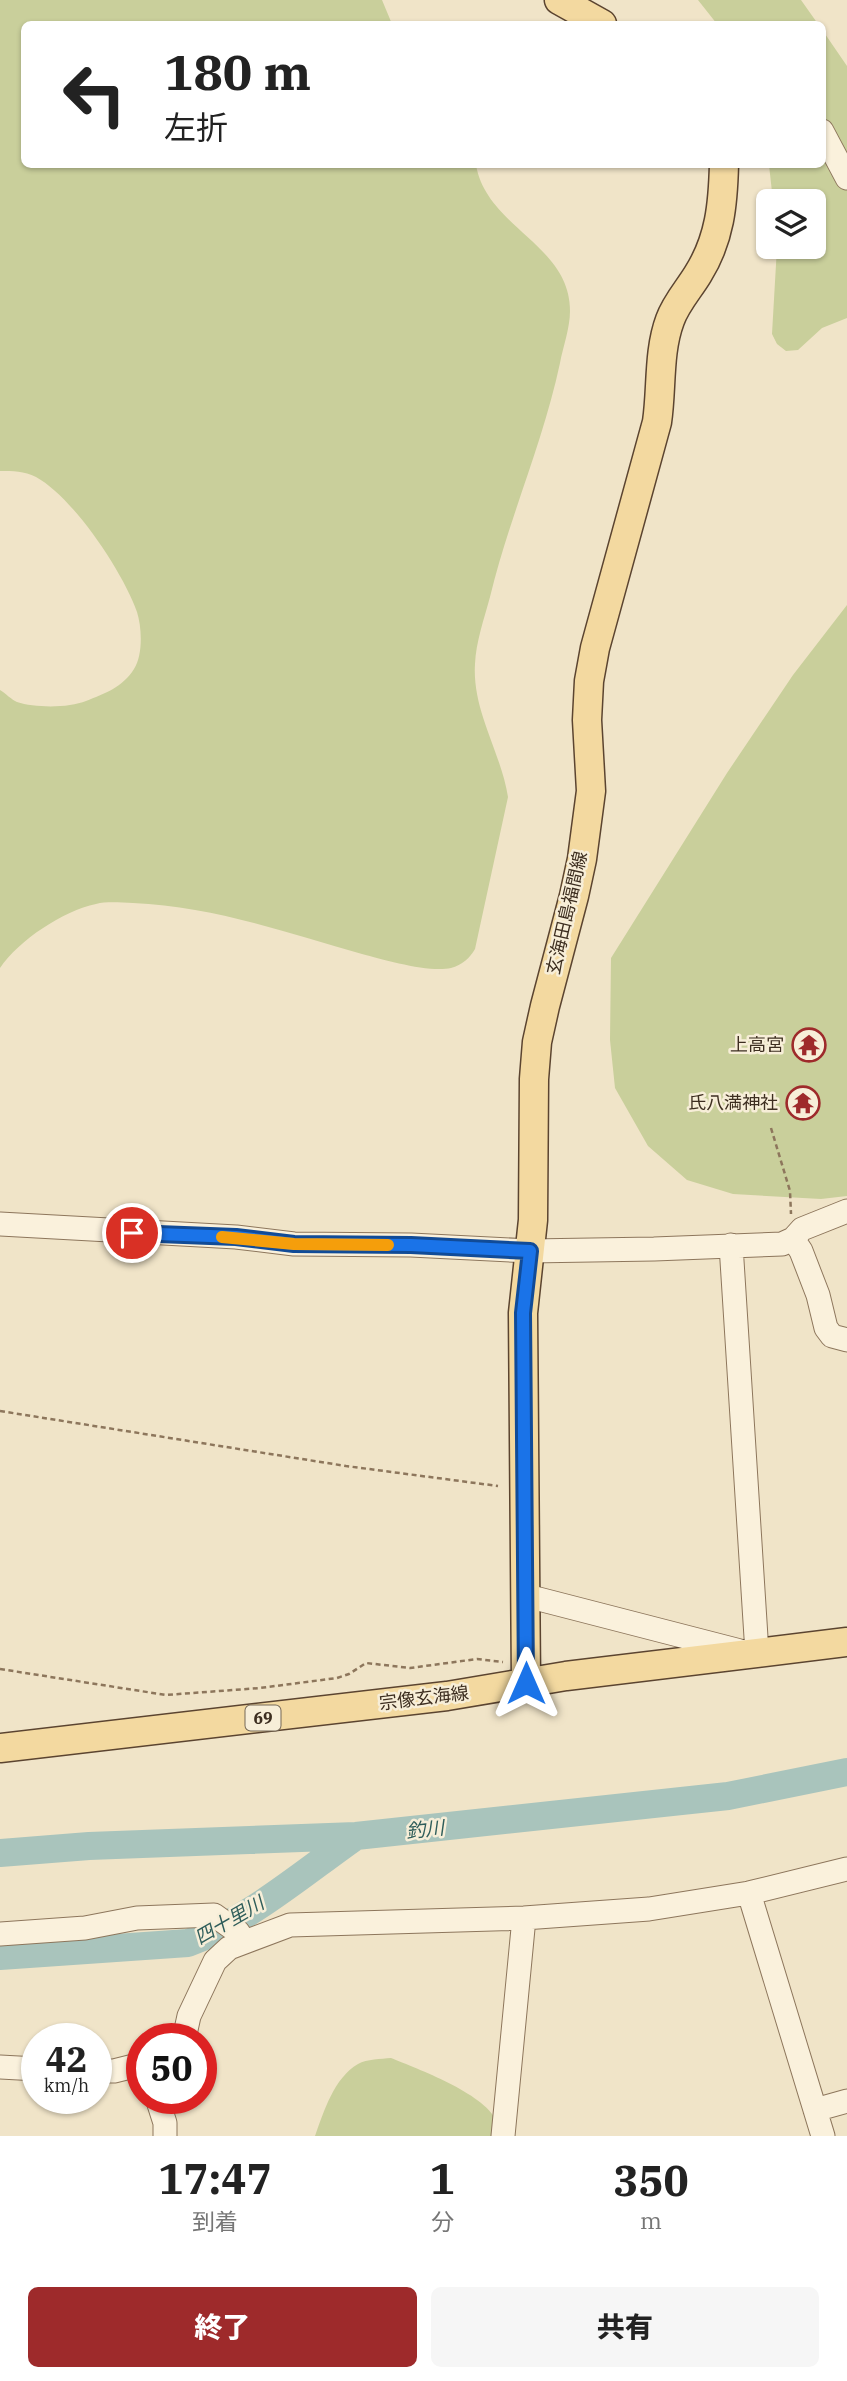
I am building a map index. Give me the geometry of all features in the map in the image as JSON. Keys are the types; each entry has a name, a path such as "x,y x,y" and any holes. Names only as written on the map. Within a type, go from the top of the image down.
{"main road":[{"path":"559,0 597,21"},
{"name":"玄海田島福間線","path":"526,1675 523,1313 535,1177 534,1079 537,1042 582,859 591,791 587,720 589,681 595,648 657,422 662,348 670,319 698,275 716,239 722,212 724,168"},
{"name":"宗像玄海線","path":"0,1748 345,1709 526,1675 566,1676 847,1642"}],"street":[{"path":"826,139 847,178"},
{"path":"0,1224 236,1237 294,1244 411,1245 530,1251 782,1244 802,1229 847,1212"},
{"path":"793,1238 801,1251 818,1295 826,1328 832,1336 847,1340"},
{"path":"527,1596 754,1654 731,1245"},
{"path":"0,1934 85,1928 137,1918 214,1915 234,1931 290,1925 524,1918 649,1909 749,1893 847,1869"},
{"path":"749,1893 822,2136"},
{"path":"503,2136 524,1918"},
{"path":"187,2023 215,1961 229,1948 234,1931"},
{"path":"0,2067 21,2068"},
{"path":"815,2110 847,2101"},
{"path":"162,2114 165,2123 164,2136"}],"path":[{"path":"771,1128 790,1191 793,1238"},
{"path":"0,1410 346,1466 498,1486"},
{"path":"0,1669 175,1696 337,1678 366,1663 410,1668 477,1659 526,1675"}],"green space":[{"path":"0,0 382,0 391,21 21,21 21,168 477,168 483,187 495,205 557,269 566,288 569,324 553,393 498,568 477,647 475,681 478,698 508,797 475,949 468,958 451,968 431,969 371,957 277,929 192,909 110,902 83,908 56,920 18,947 0,968 0,690 17,702 33,705 61,706 100,696 124,681 134,669 139,656 141,633 137,612 121,577 81,518 36,477 23,472 0,471"},
{"path":"698,0 801,0 816,21 715,21"},
{"path":"826,35 847,66 847,318 822,328 798,350 786,351 777,344 772,334 776,259 826,259 826,189 772,189 769,168 826,168"},
{"path":"847,605 847,1196 821,1199 733,1194 687,1180 648,1146 615,1088 610,1040 611,958 727,773 793,675"},
{"path":"391,2058 449,2083 478,2100 496,2120 501,2136 315,2136 331,2096 342,2078 358,2064"}],"waterway":[{"name":"釣川","path":"0,1853 89,1846 356,1836 728,1796 847,1772"},
{"name":"四十里川","path":"0,1956 188,1943 254,1909 356,1836"}],"slow traffic":[{"path":"222,1237 294,1244 388,1245"}],"place":[{"name":"上高宮","path":"809,1045"},
{"name":"氏八満神社","path":"803,1103"}],"route":[{"path":"132,1233 236,1237 294,1244 411,1245 530,1251 523,1313 526,1683"}]}
